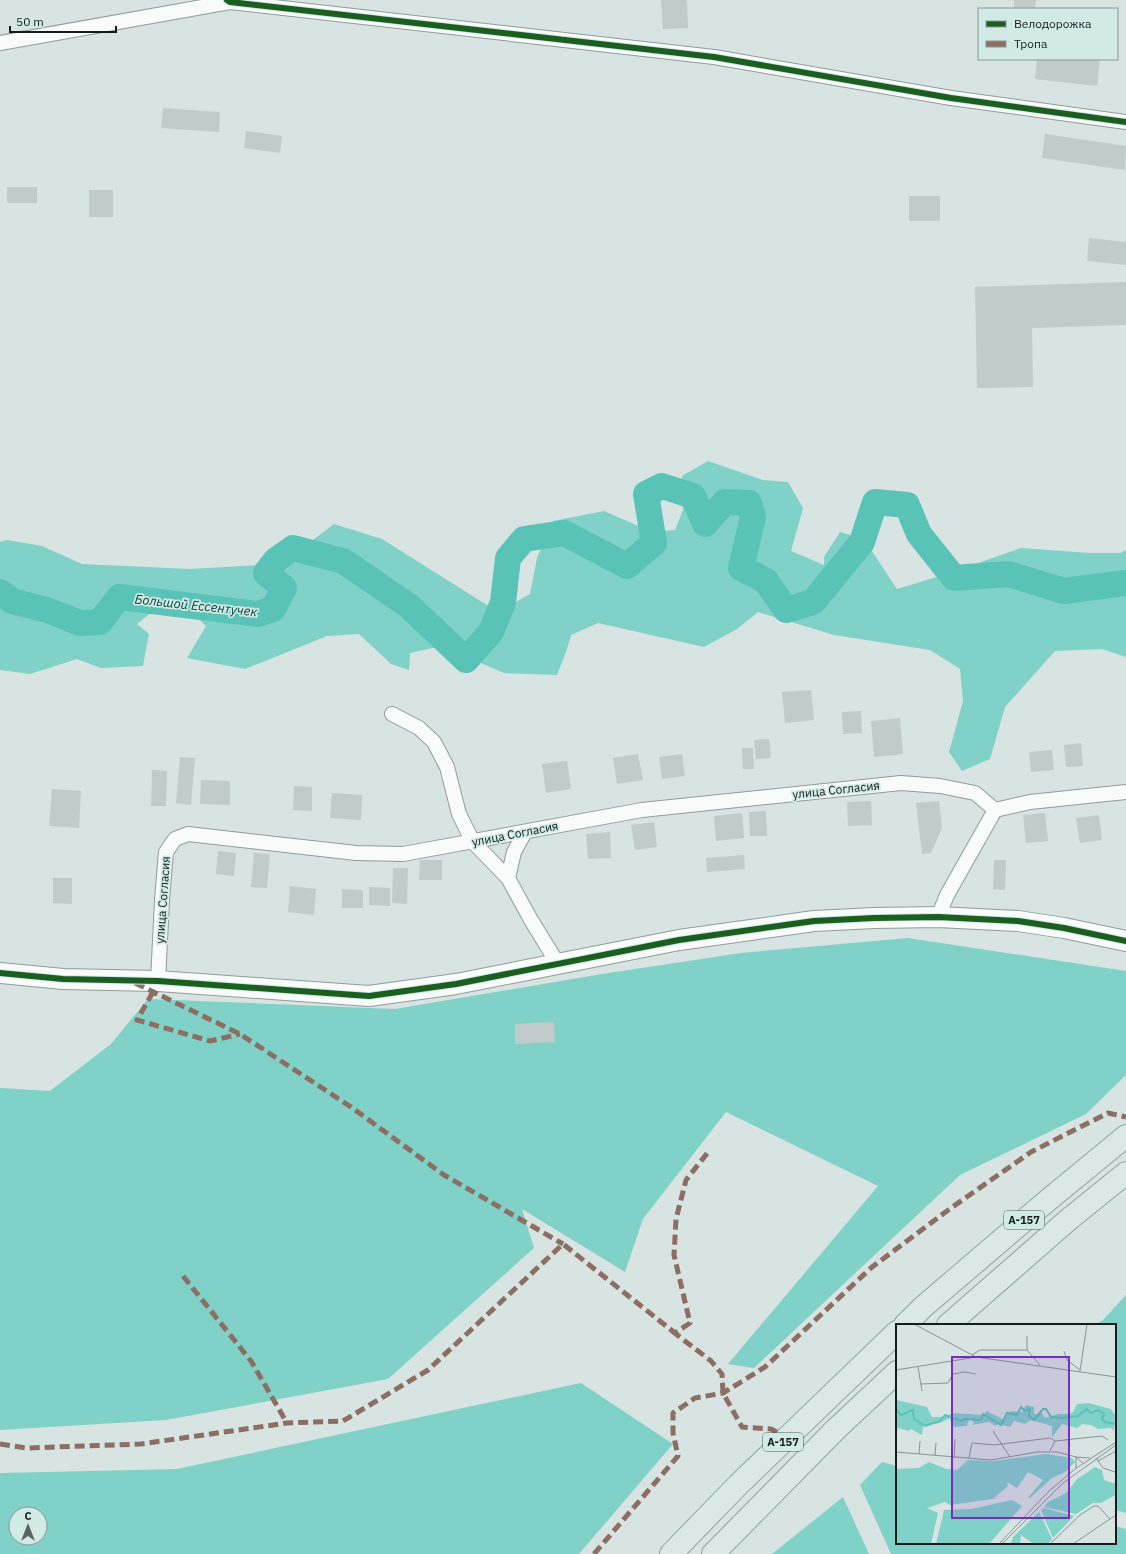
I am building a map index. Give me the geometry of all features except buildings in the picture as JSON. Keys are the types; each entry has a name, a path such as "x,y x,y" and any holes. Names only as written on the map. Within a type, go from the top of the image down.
{"main road":[{"name":"А-157","path":"906,1324 1041,1206 1126,1136"},
{"name":"А-157","path":"949,1324 1068,1220 1126,1173"},
{"name":"А-157","path":"671,1554 744,1479 896,1333"},
{"name":"А-157","path":"713,1554 835,1430 896,1373"}],"street":[{"path":"0,43 228,1 714,57 950,98 1126,122"},
{"path":"392,714 419,728 434,742 447,767 460,814 473,842 508,878 531,920 558,964"},
{"name":"улица Согласия","path":"158,982 166,852 175,839 188,834 356,853 403,854 642,810 901,783 940,786 975,793 995,810"},
{"path":"938,917 947,895 995,810 1030,802 1126,792"},
{"path":"508,878 514,852 525,832"},
{"path":"0,973 63,979 158,982 369,996 456,984 679,940 814,921 938,917 1018,921 1064,928 1126,942"}],"shaded area":[{"path":"708,461 763,480 788,482 803,508 791,551 824,565 824,557 840,532 864,539 897,589 953,572 1021,548 1090,553 1120,553 1126,550 1126,657 1102,649 1055,651 1005,707 990,759 962,771 949,752 963,701 960,669 930,650 834,635 758,612 737,629 704,647 598,623 571,635 557,675 504,673 442,646 410,653 409,670 391,664 359,634 327,636 245,669 187,658 206,626 191,611 163,603 137,624 149,634 143,666 101,668 77,659 30,674 0,670 0,542 7,540 42,546 82,564 190,569 295,563 305,546 334,524 382,539 498,612 530,594 537,558 553,521 604,511 652,532 675,530 683,510 682,476"},
{"path":"908,938 1126,971 1126,1075 1086,1114 960,1175 754,1368 728,1364 878,1186 726,1112 643,1219 625,1272 522,1209 534,1248 388,1379 166,1420 0,1430 0,1088 50,1091 111,1044 148,999 395,1009 602,974 741,953"},
{"path":"1126,1295 1126,1513 1116,1510 1116,1324 1097,1324 1103,1320"},
{"path":"581,1383 673,1444 579,1554 0,1554 0,1473 177,1469"},
{"path":"882,1462 896,1466 896,1544 1116,1544 1116,1526 1126,1529 1126,1554 891,1554 860,1485"},
{"path":"843,1497 869,1554 772,1554"}],"waterway":[{"name":"Большой Ессентучек","path":"0,592 12,601 47,610 80,623 100,622 119,597 258,614 273,609 284,588 266,573 276,560 293,548 343,561 409,606 466,660 491,632 503,602 508,558 524,539 564,533 627,566 654,543 646,494 662,486 693,496 705,524 725,502 749,503 753,517 741,568 766,581 786,610 813,602 862,542 875,502 907,505 919,534 954,578 1008,574 1064,591 1126,583"}],"marked path":[{"path":"135,983 240,1034 351,1107 444,1175 563,1244"},
{"path":"153,992 137,1020 210,1041 240,1034"},
{"path":"594,1554 678,1456 673,1433 673,1413 695,1398 723,1393 765,1367 872,1267 951,1208 1031,1152 1108,1113 1126,1117"},
{"path":"0,1444 27,1448 141,1444 287,1423 343,1421 428,1370 563,1244 675,1333 690,1323 674,1255 676,1219 686,1180 709,1151"},
{"path":"183,1276 251,1361 287,1423"},
{"path":"672,1331 711,1361 722,1374 723,1393 742,1427 771,1429 787,1438"}],"cycle path":[{"path":"227,0 230,2 714,57 951,98 1126,122"},
{"path":"0,973 63,979 158,981 369,996 456,984 679,940 814,921 938,917 1018,921 1064,928 1126,941"}]}
